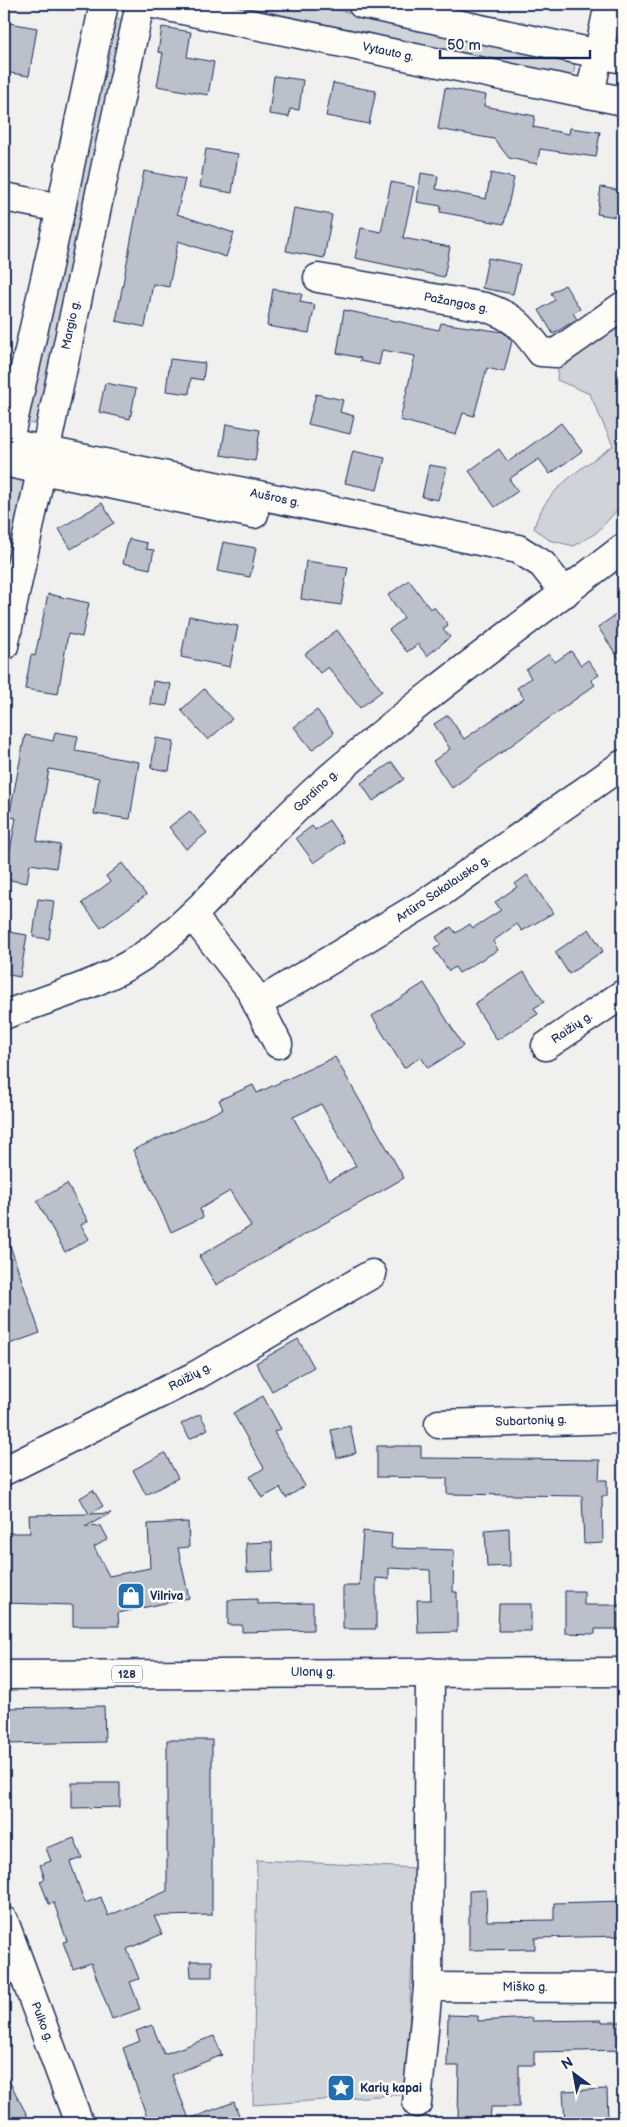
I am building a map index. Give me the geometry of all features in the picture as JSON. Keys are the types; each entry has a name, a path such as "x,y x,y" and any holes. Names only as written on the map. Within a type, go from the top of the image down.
{"street":[{"path":"5,452 61,208 104,4"},
{"name":"Margio g.","path":"4,646 140,4"},
{"name":"Vytauto g.","path":"154,4 623,101"},
{"path":"362,4 611,56"},
{"path":"590,94 611,56 609,4"},
{"path":"4,197 61,208"},
{"name":"Pažangos g.","path":"318,278 485,307 503,313 518,322 541,352 548,353 556,353 623,306"},
{"name":"Aušros g.","path":"5,452 518,549 542,564 565,592"},
{"name":"Gardino g.","path":"4,1015 112,975 153,949 192,915 323,783 385,730 623,548"},
{"name":"Artūro Sakalausko g.","path":"257,1004 433,898 623,764"},
{"path":"192,915 250,989 278,1044"},
{"name":"Raižių g.","path":"546,1046 623,994"},
{"name":"Raižių g.","path":"4,1471 194,1376 372,1274"},
{"name":"Subartonių g.","path":"439,1424 623,1419"},
{"path":"417,2103 428,1988 430,1672"},
{"name":"Ulonų g.","path":"4,1675 623,1672"},
{"name":"Pulko g.","path":"4,1921 79,2123"},
{"name":"Miško g.","path":"428,1988 623,1988"}],"shaded area":[{"path":"196,4 307,4 572,57 574,69 572,77"},
{"path":"118,18 124,21 44,420 31,424 26,421 110,19"},
{"path":"623,314 623,504 596,533 574,546 549,540 534,528 546,502 566,481 613,446 590,394 557,380 559,357"},
{"path":"12,473 28,478 4,599 4,515 8,483"},
{"path":"257,1860 416,1868 406,2094 253,2105"}],"building":[{"path":"4,22 37,28 29,76 4,72"},
{"path":"162,27 191,32 187,57 214,62 208,95 157,86 163,53 158,52"},
{"path":"274,76 303,80 299,110 290,109 289,117 269,114"},
{"path":"333,83 376,91 369,124 326,116"},
{"path":"445,88 486,95 484,106 535,116 533,127 569,134 570,128 600,132 596,157 540,149 537,164 509,158 494,139 438,129"},
{"path":"206,149 238,154 232,193 200,187"},
{"path":"144,171 185,179 177,214 234,233 226,257 178,241 169,287 153,284 145,327 116,321"},
{"path":"421,173 438,176 436,189 486,199 491,173 514,178 504,224 440,212 441,206 417,202"},
{"path":"391,182 414,187 403,238 450,247 444,277 355,258 361,228 381,232"},
{"path":"601,187 623,191 623,218 597,214"},
{"path":"294,208 332,215 324,258 286,251"},
{"path":"488,258 520,264 513,294 482,288"},
{"path":"565,285 580,309 573,313 577,319 553,334 539,310 555,300 551,293"},
{"path":"273,289 302,294 300,302 315,305 309,333 267,326"},
{"path":"344,310 439,330 441,323 503,332 512,341 504,372 487,368 474,416 463,413 456,435 400,420 415,356 382,350 379,365 360,361 361,358 337,353"},
{"path":"170,359 205,363 203,380 191,378 189,394 166,391"},
{"path":"105,383 136,389 130,419 99,412"},
{"path":"316,394 343,400 340,412 354,416 350,434 308,424"},
{"path":"561,423 582,451 550,474 539,459 509,479 518,491 495,507 469,471 499,449 508,462"},
{"path":"226,424 260,430 255,461 221,455"},
{"path":"353,451 385,458 377,490 345,483"},
{"path":"429,465 447,468 438,500 422,497"},
{"path":"102,503 114,523 71,549 59,529"},
{"path":"129,539 147,543 146,549 154,550 150,569 123,563"},
{"path":"223,542 256,548 250,577 217,571"},
{"path":"306,561 348,567 341,605 301,599"},
{"path":"409,580 430,609 434,607 448,625 443,629 450,637 427,656 418,644 407,652 389,630 404,618 388,595"},
{"path":"48,594 89,603 82,637 68,634 58,694 25,689 31,655 35,656"},
{"path":"623,610 623,665 598,627"},
{"path":"189,616 238,626 230,667 181,657"},
{"path":"337,630 382,691 360,708 328,667 320,673 305,654"},
{"path":"571,651 581,665 588,660 599,675 591,680 595,685 452,788 433,761 450,749 434,724 448,715 464,739 524,698 517,688 531,678 526,670 549,654 555,662"},
{"path":"153,681 171,684 167,706 150,704"},
{"path":"204,689 232,719 208,740 181,710"},
{"path":"317,710 334,733 312,750 294,727"},
{"path":"55,732 78,736 75,751 139,762 130,819 94,814 99,778 49,769 37,841 60,845 56,868 30,864 27,883 4,879 6,867 4,866 4,850 10,851 16,818 9,817 25,735 53,741"},
{"path":"156,738 174,741 169,771 151,768"},
{"path":"392,762 404,779 373,801 361,783"},
{"path":"190,811 207,833 186,849 169,827"},
{"path":"329,820 344,842 314,863 296,838 312,826 315,830"},
{"path":"122,863 146,895 101,928 82,903 110,882 106,876"},
{"path":"527,875 553,913 522,931 517,924 493,941 498,950 459,973 455,967 449,971 434,949 441,945 436,937 451,927 456,933 470,924 473,928 501,910 495,902 517,887 515,884"},
{"path":"38,899 54,901 49,939 33,937"},
{"path":"589,929 603,951 569,974 555,952"},
{"path":"4,931 27,935 20,977 4,974"},
{"path":"524,972 544,1002 534,1008 538,1014 497,1040 474,1004"},
{"path":"424,983 463,1046 428,1068 421,1057 404,1068 372,1016"},
{"path":"335,1057 404,1178 216,1285 199,1256 251,1226 230,1191 200,1209 203,1217 171,1232 133,1150 223,1109 219,1100 253,1085 257,1093","holes":["321,1104 356,1166 329,1181 293,1117"]},
{"path":"67,1184 88,1221 81,1225 89,1239 65,1252 37,1201"},
{"path":"4,1234 6,1234 40,1333 4,1346"},
{"path":"298,1339 314,1367 272,1391 256,1363"},
{"path":"263,1396 281,1429 274,1432 305,1486 286,1498 280,1488 262,1498 250,1477 264,1468 233,1413"},
{"path":"200,1414 208,1429 190,1439 181,1424"},
{"path":"350,1426 356,1453 337,1458 331,1430"},
{"path":"377,1446 421,1446 421,1458 600,1460 599,1480 607,1480 607,1496 602,1496 603,1543 584,1544 582,1496 447,1494 447,1478 377,1477"},
{"path":"165,1453 178,1478 146,1495 133,1470"},
{"path":"93,1490 103,1506 90,1514 111,1513 85,1527 101,1526 108,1539 94,1547 109,1576 150,1568 148,1524 188,1522 189,1547 178,1548 189,1598 118,1613 119,1626 73,1626 73,1605 4,1603 4,1533 30,1533 29,1515 89,1514 80,1498"},
{"path":"509,1528 510,1566 487,1567 485,1530"},
{"path":"363,1531 392,1534 391,1548 454,1550 453,1592 457,1592 457,1632 418,1633 417,1600 431,1600 430,1570 389,1568 389,1579 376,1578 376,1629 343,1629 343,1586 359,1586"},
{"path":"272,1542 273,1571 247,1572 246,1543"},
{"path":"565,1591 584,1591 584,1605 623,1605 623,1629 595,1629 595,1634 565,1633"},
{"path":"257,1599 257,1604 313,1603 313,1630 242,1632 242,1625 228,1625 228,1600"},
{"path":"499,1604 531,1604 531,1631 498,1631"},
{"path":"104,1706 105,1742 4,1744 4,1708"},
{"path":"167,1740 212,1740 212,1915 154,1916 162,1934 127,1949 139,1979 130,1982 140,2009 112,2019 91,1963 73,1969 63,1942 67,1941 54,1903 49,1904 40,1881 45,1879 40,1865 51,1861 46,1848 74,1838 82,1858 70,1862 85,1903 101,1897 108,1916 167,1891"},
{"path":"72,1783 120,1783 120,1807 72,1808"},
{"path":"486,1890 487,1921 554,1920 554,1903 623,1901 623,1936 535,1938 535,1949 469,1950 469,1891"},
{"path":"190,1961 212,1961 212,1977 191,1977"},
{"path":"448,2015 478,2016 478,2021 532,2018 532,2021 602,2020 602,2022 623,2022 623,2050 534,2052 534,2065 519,2065 519,2107 491,2107 490,2121 458,2120 459,2066 447,2066"},
{"path":"152,2025 164,2054 214,2036 222,2055 172,2075 189,2119 234,2102 240,2118 225,2123 149,2123 123,2048 140,2041 136,2031"},
{"path":"4,2071 31,2123 4,2123"},
{"path":"607,2089 608,2121 565,2123 563,2091"}],"place":[{"name":"Vilriva","path":"131,1596"},
{"name":"Karių kapai","path":"341,2088"}]}
